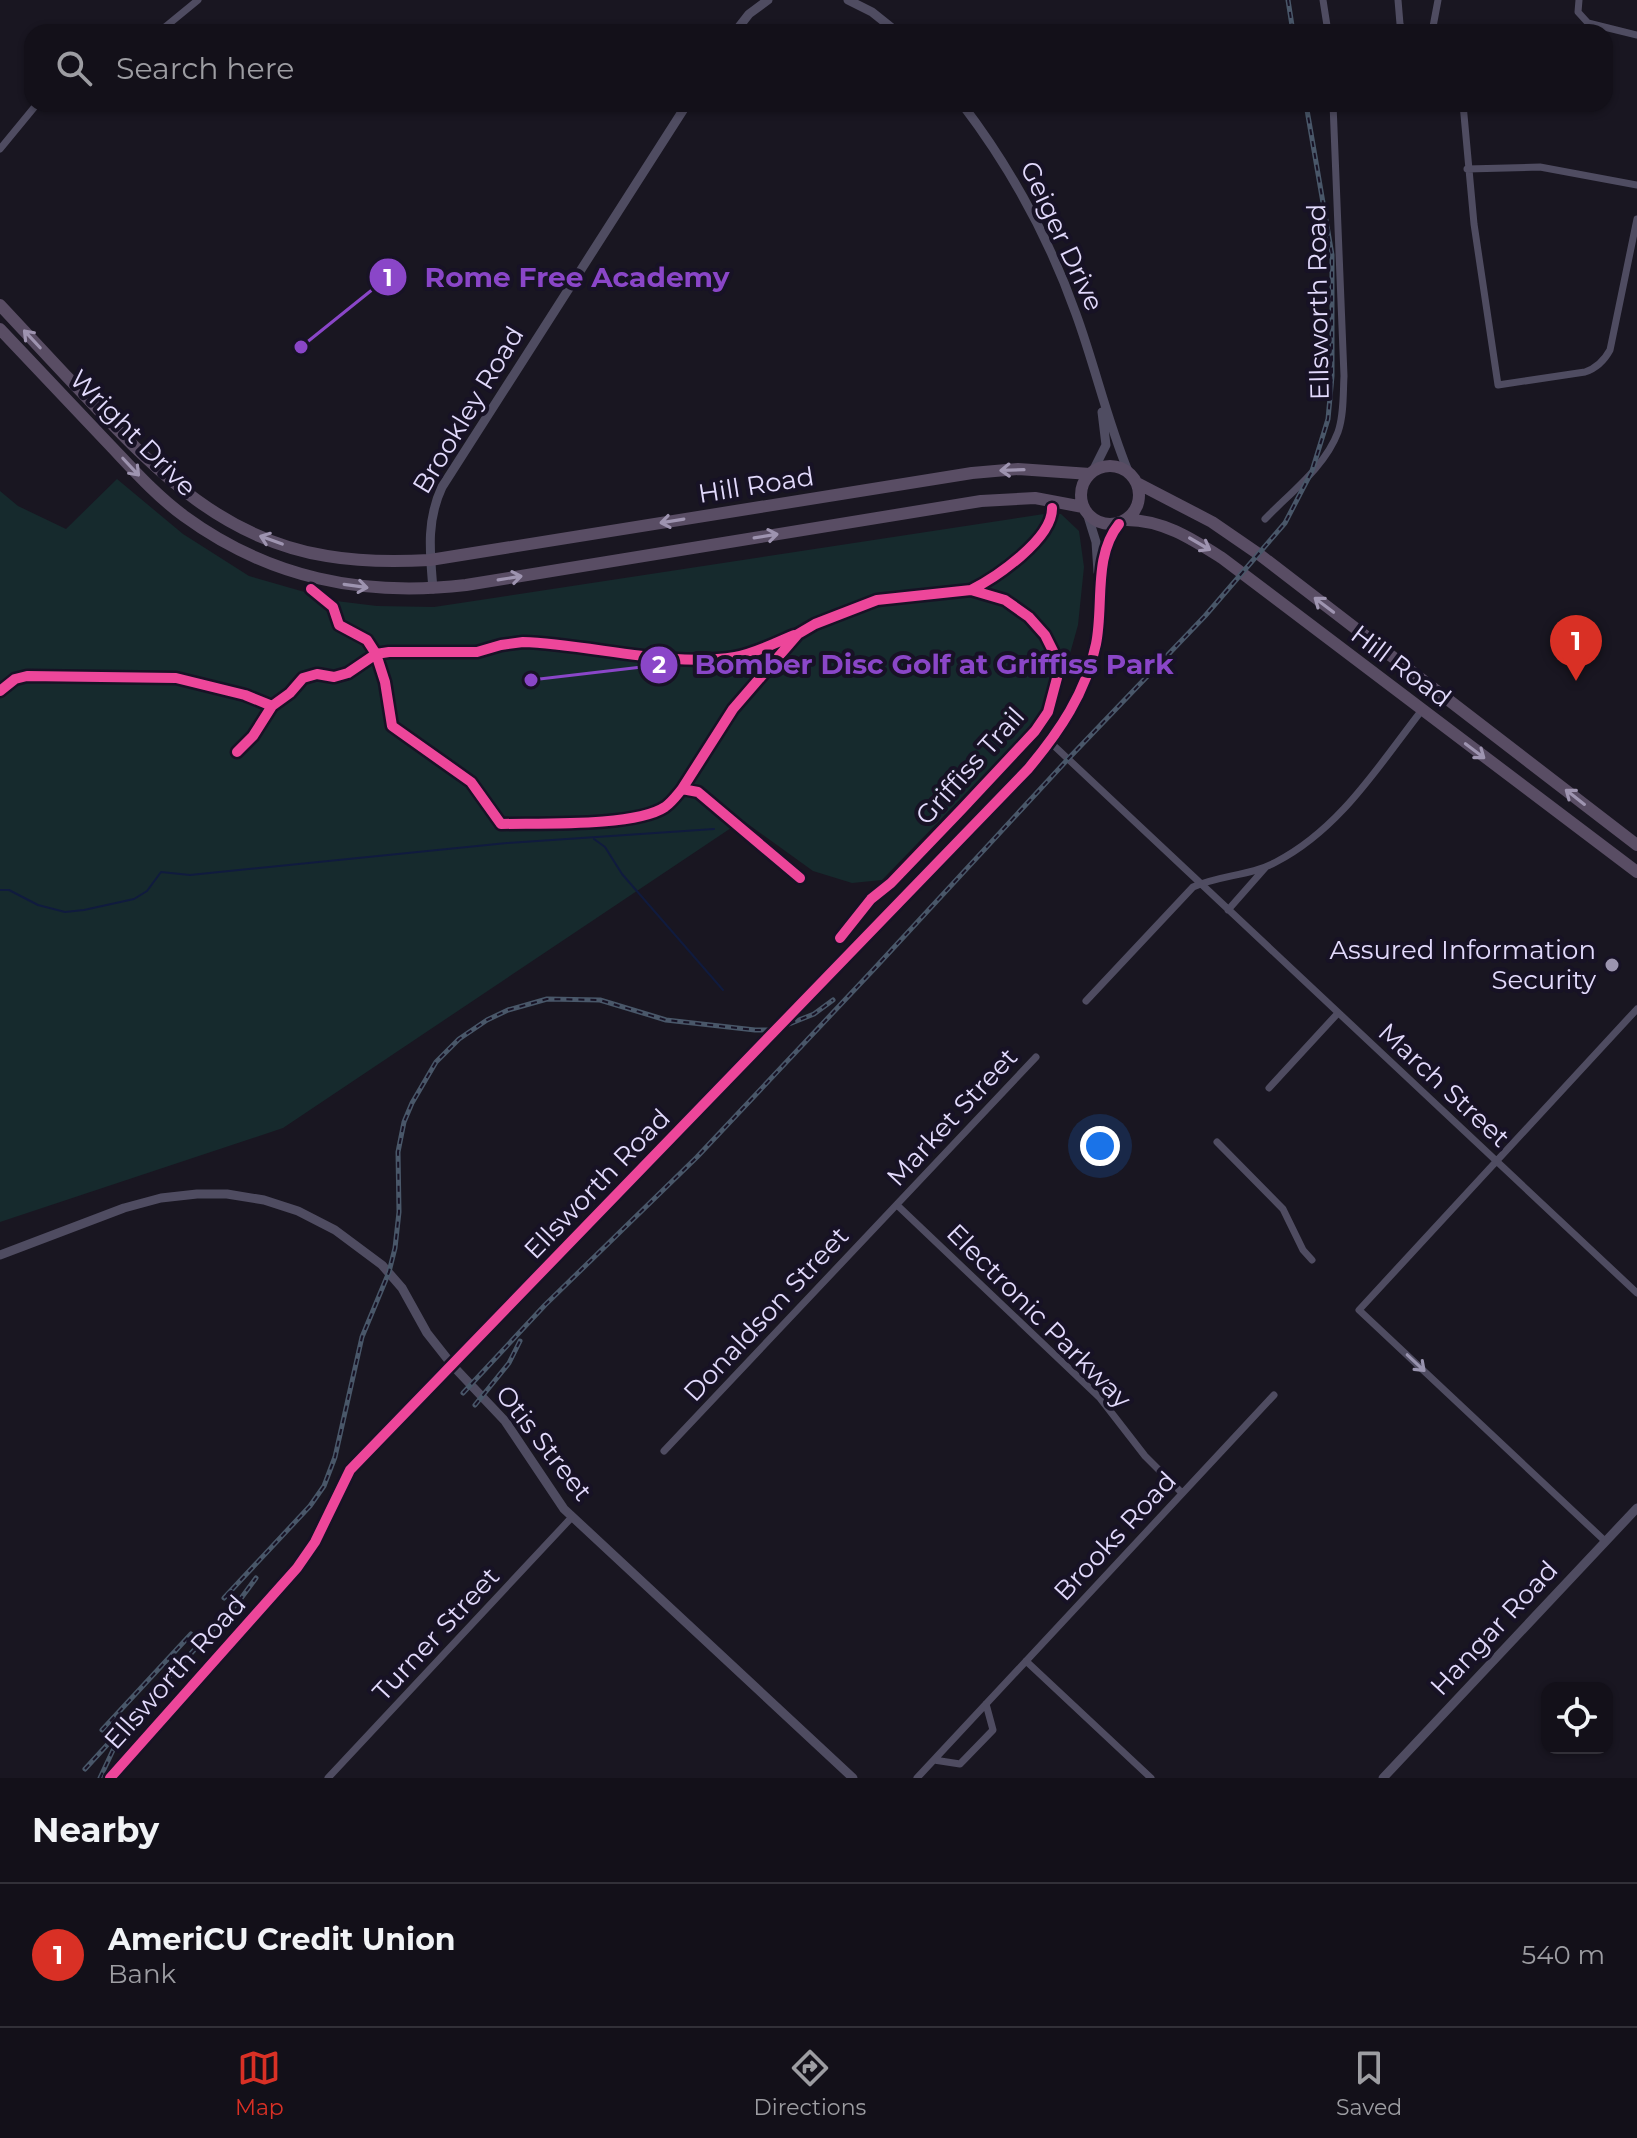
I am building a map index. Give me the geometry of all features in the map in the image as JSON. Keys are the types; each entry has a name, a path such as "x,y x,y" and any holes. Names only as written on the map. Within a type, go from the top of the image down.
{"main road":[{"name":"Wright Drive","path":"0,305 136,451 161,474 212,511 256,535 324,556 365,561 430,560"},
{"name":"Wright Drive","path":"0,329 151,489 213,536 241,551 309,577 355,587 433,589"},
{"path":"1111,466 1128,471 1140,491 1138,507 1123,522 1101,523 1085,510 1081,489 1092,472 1111,466"},
{"name":"Hill Road","path":"430,560 972,473 1018,469 1092,472"},
{"name":"Hill Road","path":"1137,483 1212,522 1260,555 1637,845"},
{"name":"Hill Road","path":"433,589 981,501 1043,498 1085,510"},
{"name":"Hill Road","path":"1123,522 1146,520 1161,524 1222,558 1637,872"}],"street":[{"path":"169,24 198,0"},
{"path":"741,24 768,0"},
{"path":"848,0 887,24"},
{"path":"1323,0 1327,24"},
{"path":"1398,0 1400,24"},
{"path":"1434,24 1438,0"},
{"path":"1579,0 1578,12 1592,24"},
{"path":"1613,29 1637,35"},
{"path":"0,149 30,112"},
{"name":"Brookley Road","path":"433,589 430,560 432,512 442,487 682,112"},
{"name":"Geiger Drive","path":"968,112 1008,170 1048,246 1078,318 1101,397 1128,471"},
{"name":"Ellsworth Road","path":"1265,519 1322,459 1338,432 1342,417 1344,376 1333,112"},
{"path":"1463,112 1467,169 1498,385 1585,372 1606,358 1637,219"},
{"path":"1467,169 1540,167 1637,185"},
{"name":"Geiger Drive","path":"1092,472 1106,445 1101,397"},
{"name":"Ellsworth Road","path":"1085,510 1096,542 1100,616"},
{"name":"Ellsworth Road","path":"110,1778 297,1568 315,1542 350,1470 1028,769 1050,742 1083,686 1096,644 1107,544 1123,522"},
{"path":"1086,1001 1187,891 1201,883 1266,866 1306,843 1334,819 1363,787 1422,710"},
{"name":"March Street","path":"1050,742 1637,1293"},
{"path":"1228,910 1266,866"},
{"path":"1605,1541 1359,1310 1637,1009"},
{"path":"1269,1088 1338,1013"},
{"name":"Market Street","path":"897,1205 1036,1057"},
{"path":"1217,1142 1283,1209 1303,1250 1312,1260"},
{"name":"Otis Street","path":"0,1255 146,1201 197,1194 227,1194 264,1200 327,1225 362,1247 402,1288 427,1333 453,1366 505,1421 554,1496 572,1517 853,1778"},
{"name":"Donaldson Street","path":"664,1451 897,1205"},
{"name":"Electronic Parkway","path":"897,1205 1100,1398 1145,1456 1182,1493"},
{"name":"Brooks Road","path":"917,1778 1274,1395"},
{"name":"Hangar Road","path":"1383,1778 1637,1508"},
{"name":"Turner Street","path":"328,1778 572,1517"},
{"path":"1026,1661 1151,1778"},
{"path":"934,1760 960,1764 993,1730 986,1704"}],"green space":[{"path":"117,479 183,534 249,576 336,601 377,606 434,607 1044,514 1061,514 1079,531 1084,567 1078,625 1064,675 1031,726 882,880 852,883 813,871 734,814 714,815 731,828 283,1128 0,1222 0,491 18,506 66,529"}],"waterway":[{"path":"0,890 9,890 38,905 65,912 134,899 147,891 161,872 190,875 507,843 714,829"},
{"path":"594,839 605,847 622,874 723,990"}],"railway":[{"path":"1288,0 1292,24"},
{"path":"463,1393 545,1305 697,1157 1205,616 1285,523 1312,471 1328,419 1332,376 1332,255 1307,112"},
{"path":"224,1598 310,1506 324,1486 335,1457 362,1337 389,1272 395,1248 399,1212 398,1152 404,1122 436,1062 459,1039 508,1010 547,999 600,1000 666,1020 755,1030 774,1030 814,1014 833,1000"},
{"path":"475,1405 509,1363 520,1341"},
{"path":"85,1769 239,1601 256,1578"},
{"path":"102,1730 191,1634"},
{"path":"100,1778 114,1748"}],"cycle path":[{"path":"971,590 1007,567 1033,544 1050,520 1052,508"},
{"path":"110,1778 297,1568 315,1542 350,1470 1028,769 1061,726 1086,679 1096,644 1102,566 1111,537 1119,524"},
{"path":"311,589 333,607 339,625 367,640 376,654 477,652 523,642 657,658 710,660 750,653 794,635"},
{"name":"Griffiss Trail","path":"800,878 698,792 682,789 733,709 798,634 815,624 877,600 971,590 1005,600 1029,617 1045,635 1055,655 1057,678 1048,712 1035,731 961,810 891,883 871,899 840,938"},
{"path":"237,752 253,736 272,706 290,693 303,678 317,674 334,677 348,673 376,654 385,682 392,726 471,782 501,824 586,823 632,818 665,807 682,789"},
{"path":"0,691 15,679 27,676 176,678 245,695 272,706"}],"place":[{"name":"Rome Free Academy","path":"301,347"},
{"name":"Bomber Disc Golf at Griffiss Park","path":"531,680"},
{"name":"AmeriCU Credit Union","path":"1576,681"},
{"name":"Assured Information Security","path":"1612,965"}]}
